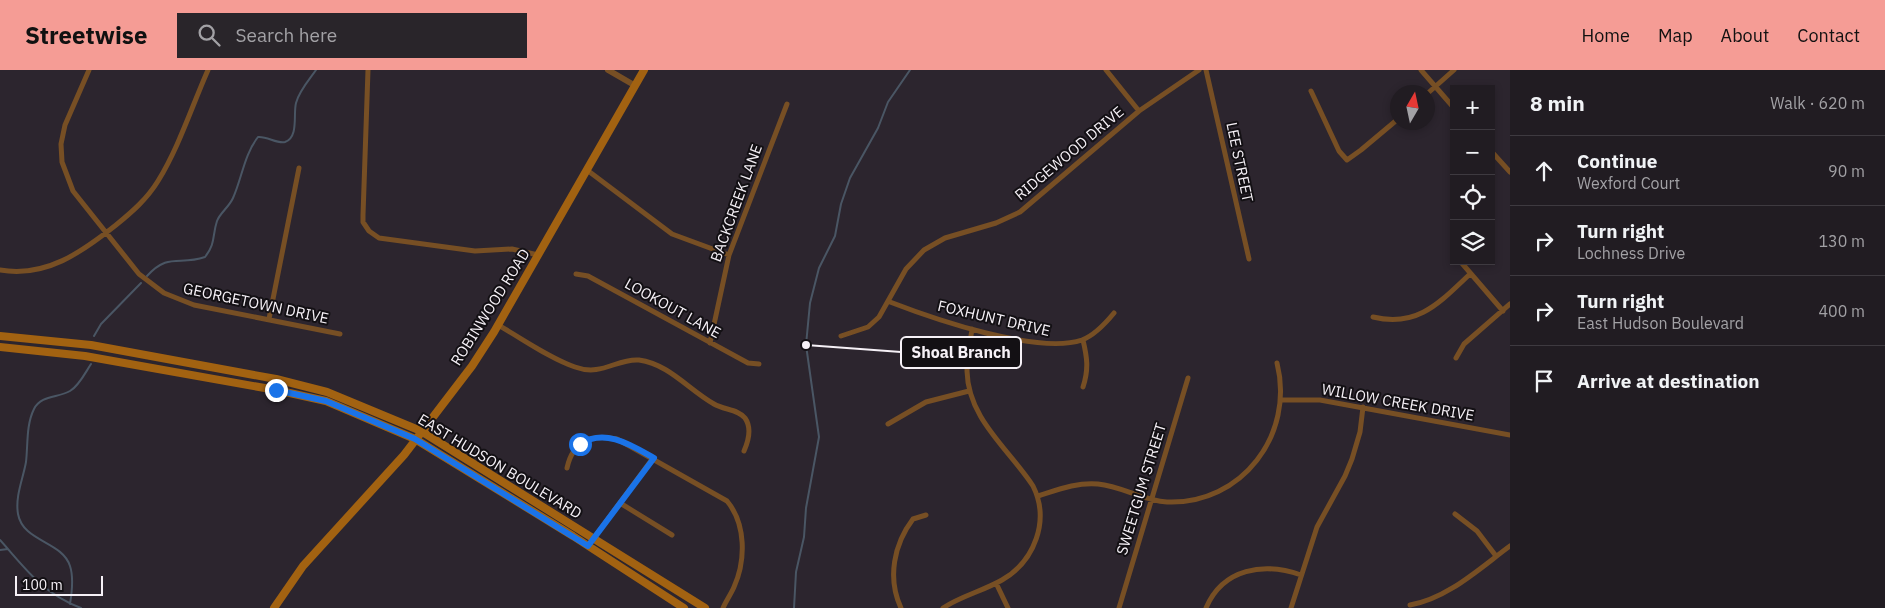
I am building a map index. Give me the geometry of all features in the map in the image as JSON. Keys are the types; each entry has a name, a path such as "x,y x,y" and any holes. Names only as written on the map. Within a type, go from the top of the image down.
{"main road":[{"name":"ROBINWOOD ROAD","path":"274,608 303,566 386,476 472,366 498,325 644,70"},
{"name":"EAST HUDSON BOULEVARD","path":"0,336 91,345 276,380 327,392 421,431 704,608"},
{"name":"EAST HUDSON BOULEVARD","path":"0,347 85,356 276,390 326,401 415,439 684,608"}],"street":[{"name":"GEORGETOWN DRIVE","path":"89,70 65,125 61,152 65,171 73,191 139,274 164,293 194,304 340,334"},
{"path":"0,270 22,272 53,266 78,254 140,204 158,181 208,70"},
{"path":"368,70 363,222 369,231 379,238 487,252 512,250 538,255"},
{"path":"608,70 634,85"},
{"path":"1106,70 1138,111"},
{"name":"RIDGEWOOD DRIVE","path":"842,336 861,330 874,322 890,302 906,269 924,250 945,238 996,223 1020,212 1138,111 1199,70"},
{"name":"LEE STREET","path":"1206,70 1249,259"},
{"path":"1421,70 1434,85"},
{"path":"1450,103 1435,86 1454,70"},
{"path":"1311,91 1339,151 1346,160 1390,126"},
{"name":"BACKCREEK LANE","path":"710,343 729,254 787,104"},
{"path":"1495,155 1510,172"},
{"path":"270,319 299,168"},
{"path":"587,170 672,234 729,254"},
{"path":"1463,265 1510,313"},
{"name":"LOOKOUT LANE","path":"576,274 588,276 748,363 759,364"},
{"path":"1373,317 1401,320 1418,316 1435,306 1470,274"},
{"name":"FOXHUNT DRIVE","path":"890,302 935,319 972,329 1054,345 1084,340 1097,331 1114,313"},
{"path":"1456,358 1464,344 1506,308"},
{"path":"498,325 575,367 597,370 635,360 661,368 688,384 713,404 742,415 747,422 749,434 744,451"},
{"path":"942,608 964,596 996,583 1017,570 1033,549 1040,525 1038,496 1028,479 982,421 969,391 967,370 972,329"},
{"path":"1083,387 1088,373 1088,360 1084,340"},
{"path":"1038,496 1074,486 1098,484 1151,500 1167,502 1198,499 1224,490 1240,478 1265,451 1274,433 1281,400 1277,363"},
{"name":"SWEETGUM STREET","path":"1119,608 1188,378"},
{"path":"888,424 926,402 969,391"},
{"name":"WILLOW CREEK DRIVE","path":"1281,400 1320,400 1510,435"},
{"path":"1291,608 1317,527 1345,476 1352,459 1360,432 1363,407"},
{"path":"567,468 570,455 584,441 601,437 622,441 727,502 735,512 741,537 740,563 734,589 723,608"},
{"path":"588,546 654,458"},
{"path":"620,503 672,535"},
{"path":"1455,514 1477,531 1496,556"},
{"path":"901,608 894,578 899,542 913,519 926,515"},
{"path":"1410,604 1423,603 1443,593 1510,546"},
{"path":"1206,608 1220,587 1242,572 1257,568 1270,568 1301,575"},
{"path":"996,583 1008,608"}],"waterway":[{"path":"147,276 162,264 168,262 205,257 212,243 217,221 233,198 253,144 258,137 282,142 289,139 294,130 297,99 316,70"},
{"path":"794,608 796,572 804,537 806,508 819,437 806,345 810,303 819,268 835,236 841,204 850,178 878,128 888,102 910,70"},
{"path":"94,336 101,324 141,283"},
{"path":"70,604 72,580 70,566 66,558 59,551 27,530 21,523 17,507 26,462 31,415 34,409 41,401 73,389 91,364"},
{"path":"0,540 36,580 56,596 81,608"},
{"path":"0,550 8,549"}],"place":[{"name":"Shoal Branch","path":"806,345"}],"route":[{"path":"276,390 326,401 415,439 434,453 588,546 654,458 622,441 607,437 590,439 580,444"}]}
